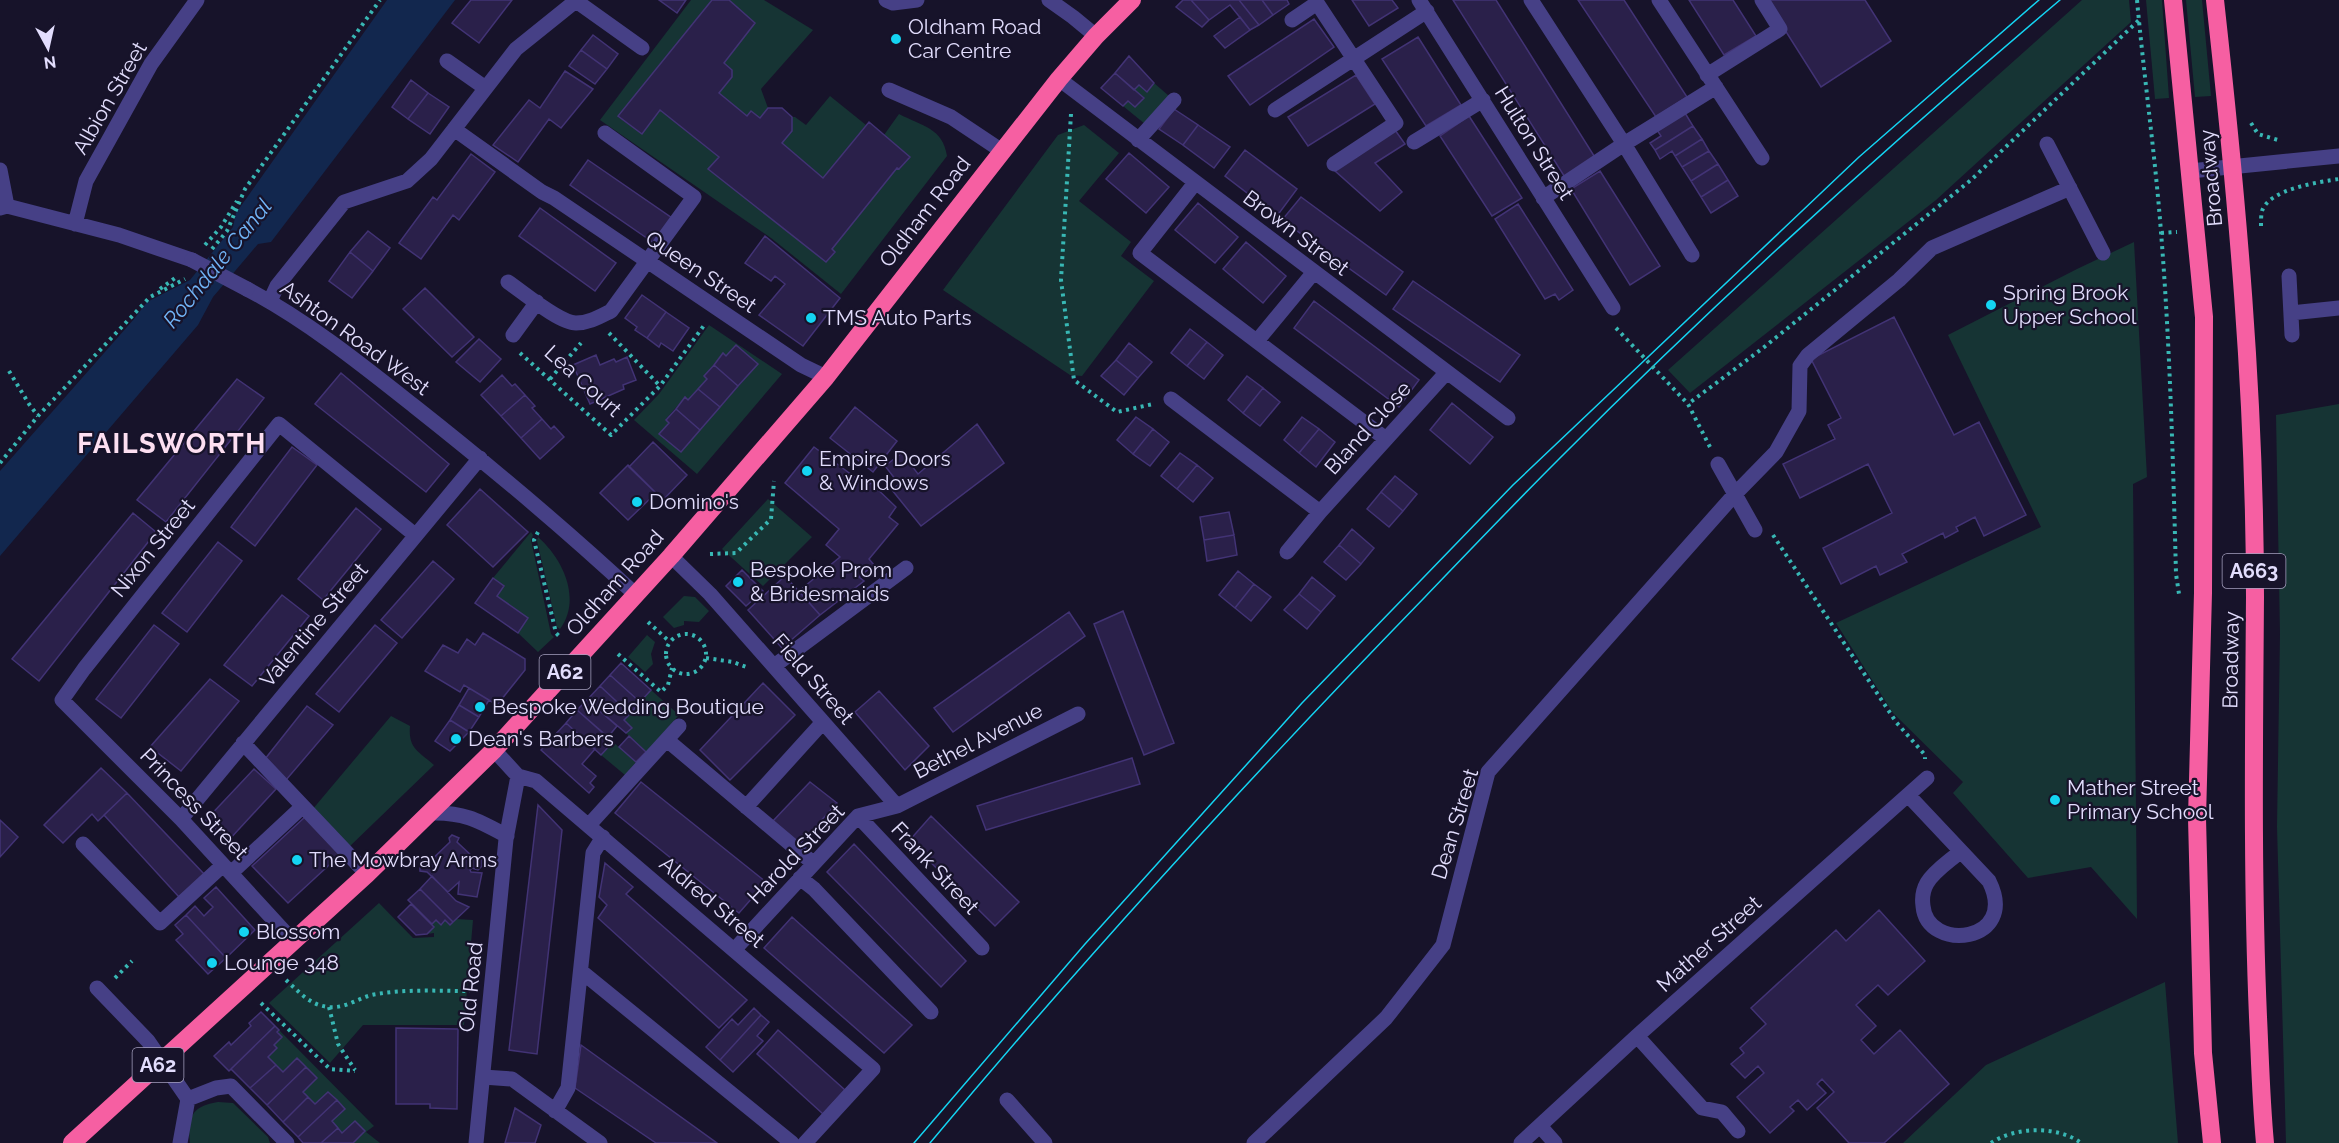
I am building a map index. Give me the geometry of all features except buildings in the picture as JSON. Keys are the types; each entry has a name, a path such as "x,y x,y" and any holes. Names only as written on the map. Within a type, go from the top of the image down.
{"highway":[{"name":"Oldham Road","path":"72,1143 367,874 494,750 671,556 826,377 1059,79 1096,36 1132,0"},
{"name":"Broadway","path":"2173,0 2204,317 2203,593 2197,818 2203,1053 2212,1143"},
{"name":"Broadway","path":"2215,0 2238,226 2252,432 2254,932 2265,1143"}],"street":[{"name":"Albion Street","path":"75,224 86,181 151,64 196,0"},
{"path":"886,0 893,3 917,0"},
{"path":"1049,0 1096,36"},
{"path":"1531,0 1692,255"},
{"path":"1659,0 1762,158"},
{"path":"1543,198 1624,144 1780,29 1762,0"},
{"path":"270,301 277,286 344,202 407,181 431,159 484,87 516,49 576,1 642,48"},
{"path":"1293,20 1317,3 1396,123 1334,164"},
{"path":"1275,110 1353,58 1423,5"},
{"name":"Hulton Street","path":"1423,5 1613,308"},
{"path":"447,61 484,87"},
{"name":"Brown Street","path":"1059,79 1508,418"},
{"path":"889,90 951,117 1002,151"},
{"path":"1138,140 1174,100"},
{"path":"1414,142 1483,100"},
{"name":"Queen Street","path":"454,129 542,192 555,198 801,365 826,377"},
{"name":"Lea Court","path":"508,282 558,316 574,323 592,321 611,310 694,197 604,133"},
{"path":"2047,144 2103,253"},
{"path":"2190,171 2339,156"},
{"path":"0,170 4,207"},
{"path":"1195,183 1140,253 1386,439"},
{"name":"Dean Street","path":"1254,1143 1386,1018 1443,945 1488,772 1735,494 1776,453 1799,411 1800,366 1808,356 1899,280 1932,248 2070,188"},
{"name":"Ashton Road West","path":"4,207 119,235 192,260 270,301 367,369 480,458 579,542 635,594"},
{"path":"1257,341 1314,272"},
{"path":"2289,276 2292,335"},
{"path":"513,335 537,302"},
{"path":"2291,313 2339,308"},
{"name":"Bland Close","path":"1287,552 1320,512 1446,373"},
{"path":"1171,399 1320,512"},
{"name":"Nixon Street","path":"62,700 279,423 415,535"},
{"name":"Valentine Street","path":"181,819 480,458"},
{"path":"1718,464 1735,494 1763,530"},
{"name":"Field Street","path":"671,556 710,594 897,806"},
{"path":"774,666 906,568"},
{"name":"Princess Street","path":"62,700 181,819 293,940"},
{"name":"Bethel Avenue","path":"897,806 1078,714"},
{"path":"746,807 823,722"},
{"path":"589,825 679,726"},
{"path":"667,740 813,863"},
{"path":"243,743 367,874"},
{"path":"494,750 518,776"},
{"name":"Aldred Street","path":"518,776 536,781 873,1069 805,1143"},
{"name":"Old Road","path":"476,1143 507,836 518,776"},
{"name":"Mather Street","path":"1521,1143 1637,1036 1927,778"},
{"path":"1908,795 1961,851 1989,881 1995,894 1994,915 1982,930 1959,936 1946,934 1927,920 1923,909 1923,898 1926,885 1934,874 1961,851"},
{"name":"Harold Street","path":"735,949 858,816 897,806"},
{"path":"83,844 160,923 302,807"},
{"path":"431,813 470,816 507,836"},
{"name":"Frank Street","path":"858,816 982,948"},
{"path":"555,1110 568,1088 593,853 603,837"},
{"path":"800,878 814,889 931,1012"},
{"path":"582,972 792,1143"},
{"path":"96,988 148,1041 188,1099 180,1143"},
{"path":"1637,1036 1702,1108 1722,1112 1738,1131"},
{"path":"483,1077 512,1079 555,1110 580,1137 600,1143"},
{"path":"188,1099 216,1088 231,1086 288,1143"},
{"path":"1007,1100 1045,1143"},
{"path":"1540,1126 1555,1143"}],"path":[{"path":"212,249 227,231 245,189 380,0"},
{"path":"2137,0 2162,233 2171,383 2176,574 2181,605"},
{"path":"1688,404 1763,348 1971,180 2140,20"},
{"path":"1071,111 1061,280 1074,380 1117,412 1171,399"},
{"path":"2250,116 2258,134 2274,140 2282,140"},
{"path":"2297,188 2316,182 2339,179"},
{"path":"0,463 38,416 150,297 189,277"},
{"name":"Lea Court","path":"520,353 611,435 660,386 709,319"},
{"path":"1616,328 1688,404 1718,464"},
{"path":"607,330 660,386"},
{"path":"550,379 588,335"},
{"path":"9,371 28,404 38,416"},
{"path":"710,554 736,553 771,519 774,482"},
{"path":"1763,530 1896,722 1925,755 1927,778"},
{"path":"538,531 534,540 556,633 560,637"},
{"path":"648,622 670,642"},
{"path":"681,635 695,636 704,645 706,658 704,664 695,672 682,674 672,668 666,656 670,642 681,635"},
{"path":"618,654 661,692 668,686 672,668"},
{"path":"706,658 733,662 765,674 774,666"},
{"path":"114,978 132,962"},
{"path":"286,980 311,1003 329,1007 347,1006 374,994 407,991 470,991"},
{"path":"261,1003 330,1069 355,1071 338,1044 329,1007"},
{"path":"1991,1143 2002,1136 2043,1130 2075,1139 2081,1143"}],"green space":[{"path":"691,0 712,0 618,117 642,134 660,110 719,157 709,169 826,262 835,252 832,249 897,168 900,169 910,157 884,135 899,114 930,129 941,139 947,156 841,294 771,238 600,120"},
{"path":"729,0 764,0 813,30 761,89 768,108 760,118 751,111 747,116 719,93 732,77 732,70 724,63 755,23"},
{"path":"2082,0 2129,0 2131,22 1936,200 1690,393 1668,370"},
{"path":"2146,0 2162,0 2169,98 2155,99"},
{"path":"2186,0 2202,0 2211,96 2195,97"},
{"path":"1154,83 1169,96 1145,124 1123,106 1128,101 1135,107 1143,98 1134,90 1139,85 1147,92"},
{"path":"830,96 866,125 823,178 782,143 792,117 806,125"},
{"path":"1084,125 1119,153 1079,201 1131,242 1121,256 1154,281 1082,376 1070,375 943,290 1058,135"},
{"path":"2134,242 2147,477 2133,484 2137,919 2091,867 2028,878 1953,793 1963,782 1893,713 1836,623 2041,527 1948,335"},
{"path":"709,325 782,374 697,474 634,420 659,394","holes":["736,345 758,364 681,452 660,434 669,423 666,419 685,397 688,400 707,379 704,376 723,353 726,356"]},
{"path":"2339,404 2339,1143 2286,1143 2277,827 2280,634 2276,415"},
{"path":"768,499 812,537 763,586 722,549"},
{"path":"531,532 551,634 554,637 538,652 518,633 528,618 497,596 504,586 493,578"},
{"path":"538,537 555,556 567,580 569,605 560,629 557,627 537,541"},
{"path":"684,596 695,597 709,611 699,622 684,621 684,625 674,628 663,617"},
{"path":"647,635 655,642 651,654 653,664 645,672 628,657"},
{"path":"651,690 679,715 646,752 626,733 632,728 624,720"},
{"path":"391,716 410,726 412,744 434,765 348,848 312,810"},
{"path":"613,742 636,762 625,775 601,755"},
{"path":"379,903 413,938 434,937 434,933 427,934 434,927 432,924 436,920 441,925 445,920 450,925 456,919 473,920 464,1025 363,1025 330,1063 269,1003"},
{"path":"2165,982 2178,1143 1903,1143 1986,1065"},
{"path":"279,1030 374,1126 366,1132 380,1143 353,1143 365,1131 355,1121 342,1133 332,1121 345,1109 328,1092 315,1104 303,1092 316,1078 297,1058 283,1072 268,1057 277,1048 274,1045"},
{"path":"218,1102 233,1103 268,1137 270,1143 190,1143 189,1126 193,1114 202,1106"}],"water":[{"name":"Rochdale Canal","path":"387,0 455,0 271,242 258,244 213,297 198,325 0,556 0,471 147,302 190,280 233,227 236,213"}],"tram line":[{"path":"914,1143 1085,944 1302,703 1513,485 1859,157 2039,0"},
{"path":"930,1143 1049,1003 1234,798 1542,476 1680,340 1804,224 2060,0"}],"place":[{"name":"Oldham Road Car Centre","path":"896,39"},
{"name":"Spring Brook Upper School","path":"1991,305"},
{"name":"TMS Auto Parts","path":"811,318"},
{"name":"Empire Doors & Windows","path":"807,471"},
{"name":"Domino's","path":"637,502"},
{"name":"Bespoke Prom & Bridesmaids","path":"738,582"},
{"name":"Bespoke Wedding Boutique","path":"480,707"},
{"name":"Dean's Barbers","path":"456,739"},
{"name":"Mather Street Primary School","path":"2055,800"},
{"name":"The Mowbray Arms","path":"297,860"},
{"name":"Blossom","path":"244,932"},
{"name":"Lounge 348","path":"212,963"}],"district":[{"name":"FAILSWORTH","path":"172,444"}]}
